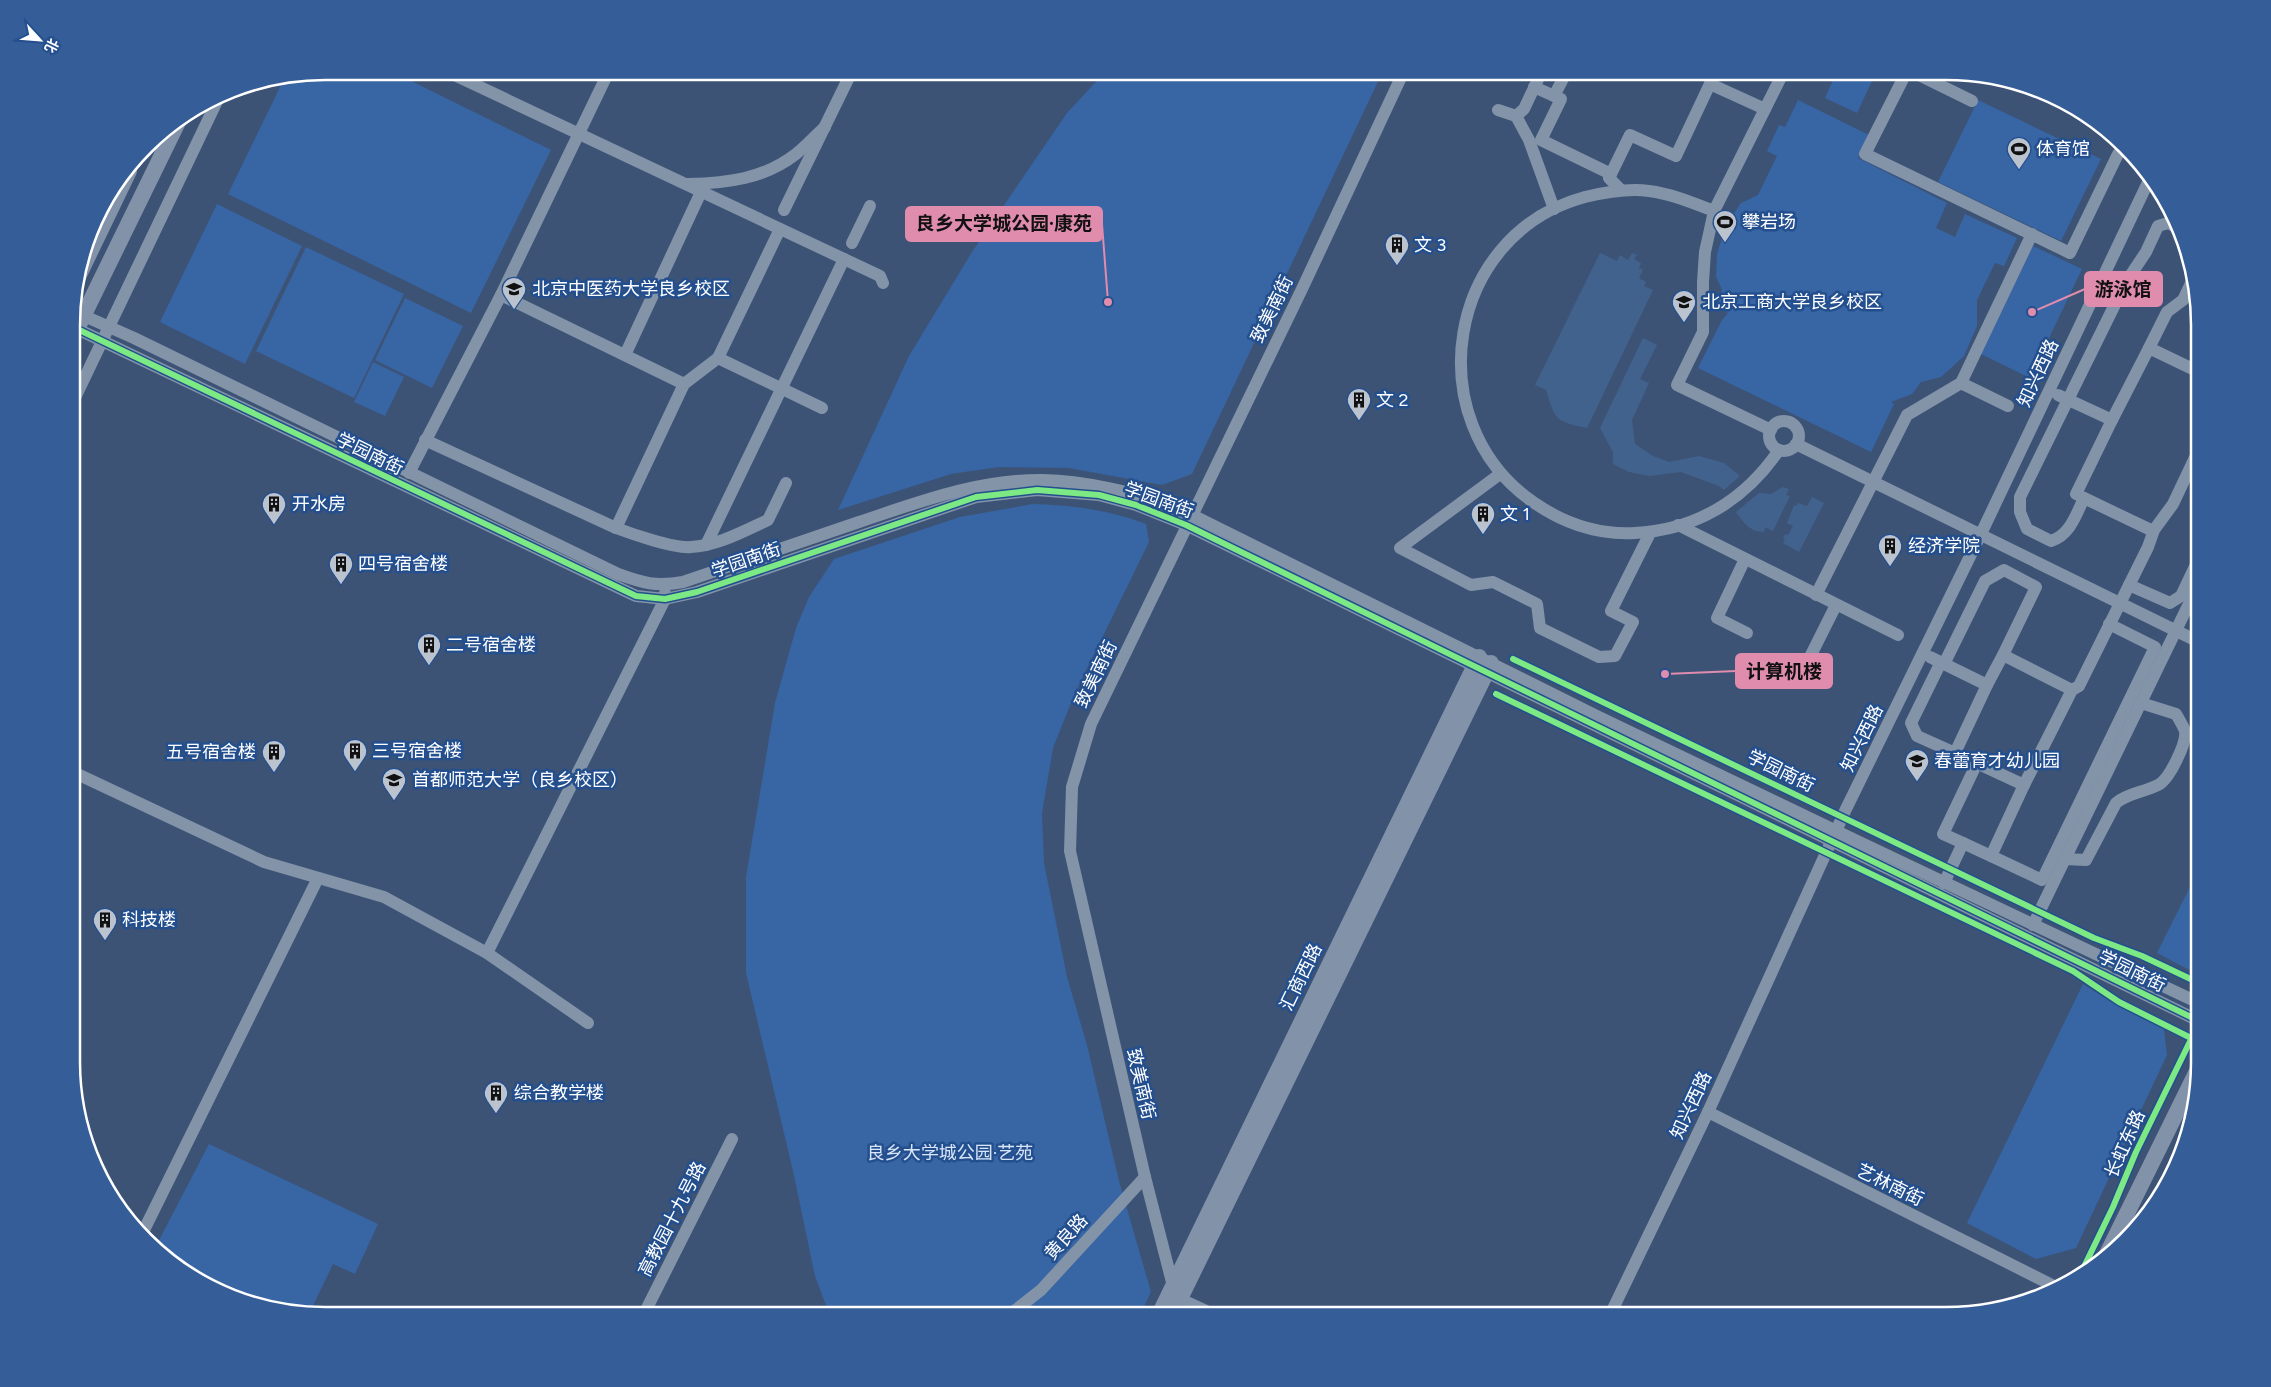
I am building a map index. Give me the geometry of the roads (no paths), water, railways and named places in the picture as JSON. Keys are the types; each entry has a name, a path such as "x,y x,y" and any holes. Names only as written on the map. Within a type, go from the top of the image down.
{"main road":[{"path":"81,315 172,135"},
{"path":"95,242 117,196"},
{"name":"汇商西路","path":"1166,1307 1177,1292 1483,664"},
{"name":"长虹东路","path":"2114,1239 2189,1086"},
{"name":"汇商西路","path":"1174,1307 1177,1292"}],"street":[{"path":"465,80 880,276 883,283"},
{"path":"409,473 501,295 605,80"},
{"path":"784,210 848,80"},
{"name":"致美南街","path":"1177,1292 1145,1177 1070,850 1072,787 1091,724 1302,289 1400,80"},
{"path":"1516,116 1524,109 1538,80"},
{"path":"1554,96 1562,80"},
{"path":"1621,190 1609,178 1630,135 1676,156 1712,80"},
{"path":"1770,430 1677,384 1703,332 1705,259 1714,211 1780,80"},
{"path":"1902,80 1865,154 2070,252 2118,154"},
{"path":"1930,80 1972,100"},
{"path":"1710,84 1765,109"},
{"path":"1534,87 1561,99 1541,140 1611,174"},
{"path":"80,388 214,107"},
{"path":"1498,110 1516,116 1529,140 1554,209"},
{"path":"686,184 735,181 768,171 796,154 825,127"},
{"name":"知兴西路","path":"1614,1307 1708,1112 1834,835 1980,536 2147,185"},
{"path":"1714,211 1669,194 1648,190 1621,190 1573,200 1530,223 1512,239 1496,258 1482,278 1472,300 1464,324 1460,348 1463,396 1479,442 1500,474 1524,496 1550,514 1600,532 1625,534 1650,532 1678,526 1705,517 1728,504 1750,487 1766,470 1779,450"},
{"path":"625,355 702,192"},
{"path":"852,243 870,206"},
{"path":"2084,498 2067,531 2059,539 2051,541 2027,529 2020,512 2020,497 2063,398 2126,282 2146,252 2158,226 2169,223"},
{"path":"616,528 684,384 718,358 780,229"},
{"path":"1816,595 1907,415 1961,383 2032,234"},
{"path":"706,545 844,259"},
{"path":"2153,532 2076,494 2166,312 2183,300 2188,289"},
{"path":"501,295 684,384"},
{"name":"学园南街","path":"80,324 109,327 618,574 650,585 666,586 682,582 917,502 957,491 999,484 1042,480 1099,485 1170,504 1189,519"},
{"name":"学园南街","path":"80,326 103,340 613,587 636,596 665,599 704,590 976,497 1037,490 1099,495 1189,519 1483,664 1592,726 1947,884 2191,999"},
{"path":"2149,348 2191,368"},
{"path":"718,358 822,408"},
{"path":"1961,383 2008,406"},
{"path":"2063,398 2112,420"},
{"path":"1777,423 1791,423 1797,430 1796,444 1789,450 1779,450 1770,440 1770,430 1777,423"},
{"path":"425,440 616,528 638,536 689,548 706,545 768,520 786,484"},
{"path":"1796,444 1980,536 2191,638"},
{"path":"1991,856 2072,690 2079,686 2148,547 2153,532 2173,504 2191,467"},
{"path":"1500,474 1400,548 1472,585 1493,582 1537,604 1540,628 1599,657 1616,656 1633,622 1611,611 1650,532"},
{"path":"1678,526 1898,635"},
{"path":"1746,559 1717,618 1747,633"},
{"path":"1955,753 2036,587 2004,570 1985,581 1938,661 1911,723 1917,736 2024,785"},
{"path":"2129,585 2170,603 2181,596 2191,575"},
{"path":"487,953 665,599 666,586"},
{"path":"1797,683 1836,605"},
{"path":"2033,925 2176,630 2191,612"},
{"path":"1977,763 1943,834 2042,880 2155,647 2109,624"},
{"path":"2002,655 2072,690"},
{"path":"1938,661 1987,685"},
{"path":"2064,859 2086,860 2116,803 2121,798 2159,785 2166,780 2182,748 2185,732 2176,714 2141,703"},
{"path":"80,775 264,862 384,897 487,953 588,1023"},
{"name":"学园南街","path":"1834,835 2191,1017"},
{"path":"1947,884 1966,845"},
{"path":"145,1228 318,878"},
{"name":"艺林南街","path":"1708,1112 2050,1284"},
{"name":"高教园十九号路","path":"648,1307 732,1138"},
{"name":"黄良路","path":"1019,1307 1041,1290 1145,1177"},
{"path":"1177,1292 1201,1307"}],"railway":[{"path":"2124,1230 2187,1104"}],"place":[{"name":"体育馆","path":"2019,170"},
{"name":"攀岩场","path":"1725,243"},
{"name":"文 3","path":"1397,266"},
{"name":"良乡大学城公园·康苑","path":"1108,302"},
{"name":"北京中医药大学良乡校区","path":"514,310"},
{"name":"游泳馆","path":"2032,312"},
{"name":"北京工商大学良乡校区","path":"1684,323"},
{"name":"文 2","path":"1359,421"},
{"name":"开水房","path":"274,525"},
{"name":"文 1","path":"1483,535"},
{"name":"经济学院","path":"1890,567"},
{"name":"四号宿舍楼","path":"341,585"},
{"name":"二号宿舍楼","path":"429,666"},
{"name":"计算机楼","path":"1665,674"},
{"name":"三号宿舍楼","path":"355,772"},
{"name":"五号宿舍楼","path":"274,773"},
{"name":"春蕾育才幼儿园","path":"1917,782"},
{"name":"首都师范大学（良乡校区）","path":"394,801"},
{"name":"科技楼","path":"105,941"},
{"name":"综合教学楼","path":"496,1114"}],"park label":[{"name":"良乡大学城公园·艺苑","path":"950,1153"}]}
